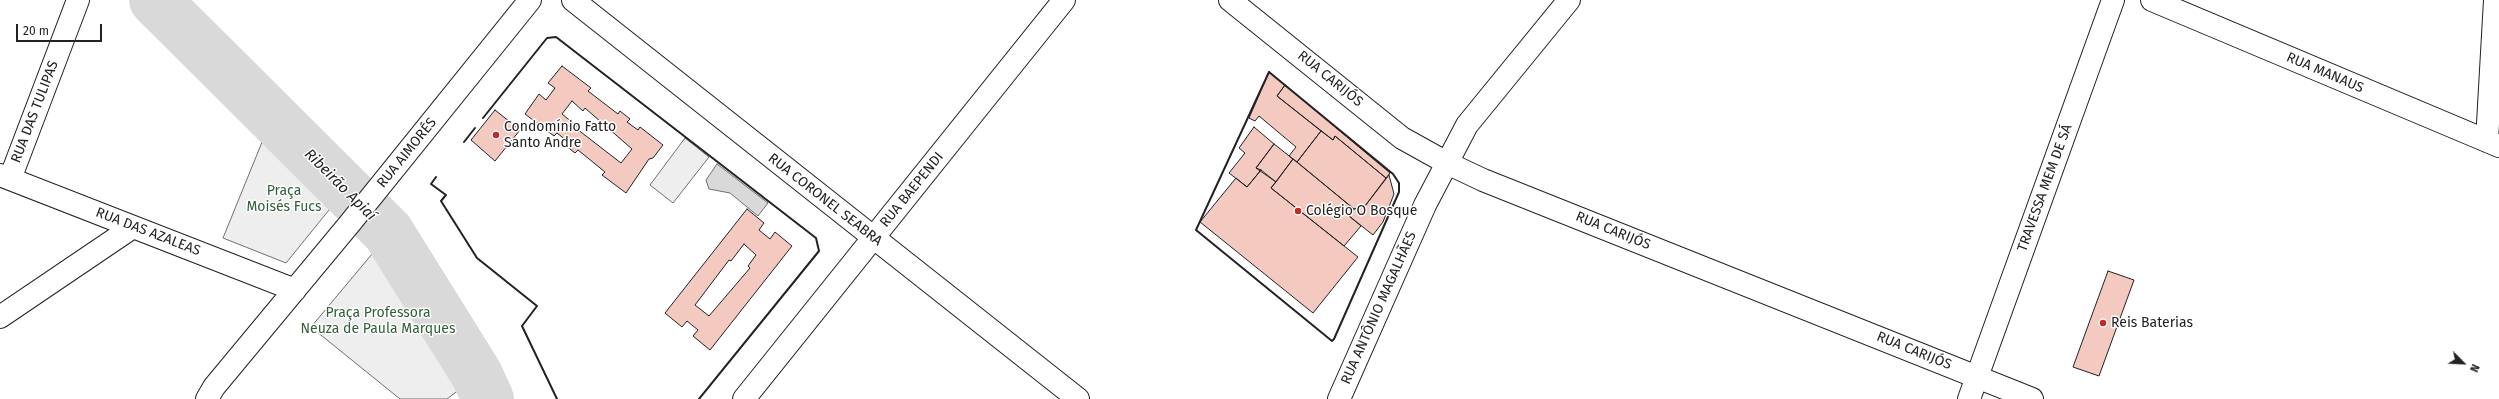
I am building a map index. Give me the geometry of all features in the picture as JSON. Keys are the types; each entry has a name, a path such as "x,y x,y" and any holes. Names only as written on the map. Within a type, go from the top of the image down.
{"street":[{"name":"RUA DAS TULIPAS","path":"5,177 78,0"},
{"name":"RUA AIMORÉS","path":"207,399 214,387 369,200 530,0"},
{"name":"RUA CORONEL SEABRA","path":"573,0 873,239 1078,399"},
{"name":"RUA BAEPENDI","path":"744,399 1064,0"},
{"name":"RUA CARIJÓS","path":"1230,0 1402,138 1447,163 1483,180 2032,399"},
{"name":"RUA ANTÔNIO MAGALHÃES","path":"1339,399 1425,205 1467,125 1569,0"},
{"name":"TRAVESSA MEM DE SÁ","path":"1969,399 2113,0"},
{"name":"RUA MANAUS","path":"2152,0 2493,143"},
{"path":"2493,143 2495,0"},
{"name":"RUA DAS AZALEAS","path":"5,177 295,290"},
{"path":"0,317 133,227"}],"green space":[{"name":"Praça Moisés Fucs","path":"269,125 342,194 286,263 223,238"},
{"path":"685,138 709,157 673,203 650,185"},
{"name":"Praça Professora Neuza de Paula Marques","path":"382,242 448,339 472,380 447,399 400,399 311,327"}],"shaded area":[{"path":"717,164 768,203 758,216 730,193 709,189 706,180"}],"building":[{"path":"562,66 591,88 588,91 618,114 620,111 630,119 627,122 638,130 640,127 663,145 653,158 649,159 626,193 602,175 605,172 578,150 575,153 565,145 567,141 557,133 554,136 525,114 539,94 546,100 555,88 548,83"},
{"path":"1269,72 1285,85 1277,96 1321,131 1297,162 1289,156 1296,147 1259,116 1255,121 1249,118"},
{"path":"1285,85 1390,173 1386,178 1335,136 1333,140 1277,96"},
{"path":"572,101 583,111 585,108 632,149 621,163 577,129 578,127 562,114"},
{"name":"Condomínio Fatto Santo Andre","path":"495,110 520,130 495,161 471,140"},
{"path":"1254,127 1274,144 1256,168 1261,170 1247,187 1229,173 1245,153 1239,148"},
{"path":"1321,131 1333,140 1335,136 1386,178 1365,206 1354,209 1297,162"},
{"path":"1274,144 1293,159 1276,182 1256,168"},
{"path":"1293,159 1354,209 1349,216 1361,226 1344,246 1271,188"},
{"path":"1261,170 1276,182 1271,188 1358,257 1313,313 1200,222 1236,178 1247,187"},
{"path":"1389,175 1394,194 1383,222 1373,235 1349,216 1354,209 1365,206"},
{"path":"747,209 764,223 759,230 770,239 775,232 792,246 710,350 693,336 698,330 687,321 682,327 665,313"},
{"path":"744,244 756,255 748,266 750,268 709,316 695,305 729,260 731,261"},
{"name":"Reis Baterias","path":"2108,271 2134,280 2099,376 2073,367"}],"waterway":[{"name":"Ribeirão Apiaí","path":"155,0 388,232 477,375 488,399"}],"wall":[{"path":"483,118 547,38 556,37 816,238 819,251 699,399"},
{"path":"1269,72 1393,174 1399,183 1399,192 1332,341 1196,230 1269,72"},
{"path":"464,142 475,128"},
{"path":"436,177 431,184 446,195 441,201 477,258 537,306 522,326 557,399"}],"place":[{"name":"Condomínio Fatto Santo Andre","path":"496,135"},
{"name":"Colégio O Bosque","path":"1298,211"},
{"name":"Reis Baterias","path":"2103,323"}]}
